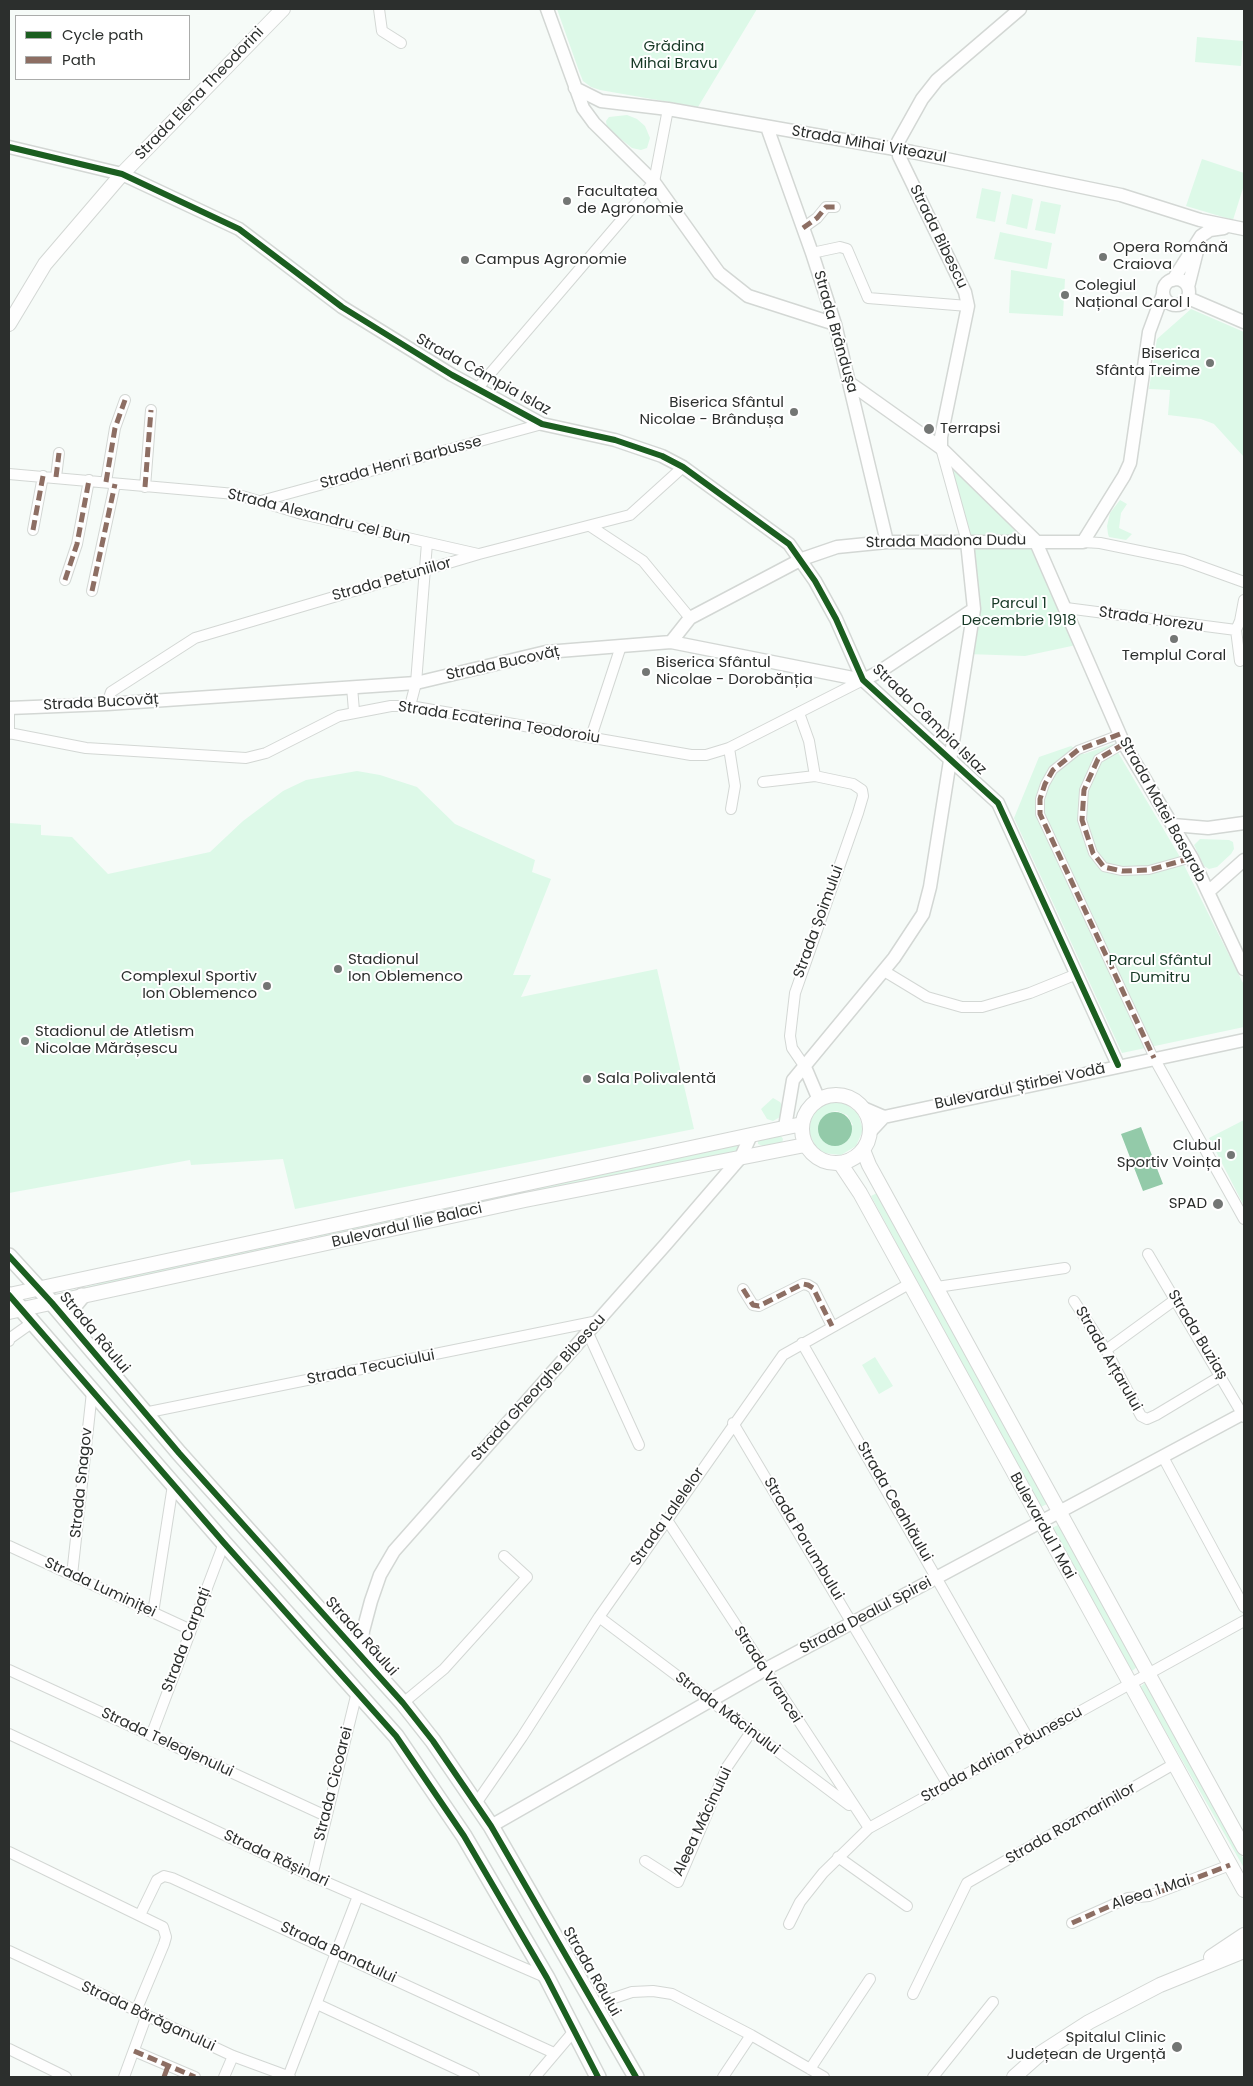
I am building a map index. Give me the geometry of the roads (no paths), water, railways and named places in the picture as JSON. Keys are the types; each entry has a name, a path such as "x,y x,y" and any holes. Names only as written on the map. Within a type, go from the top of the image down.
{"main road":[{"name":"Strada Elena Theodorini","path":"9,324 45,264 122,174 283,9"},
{"path":"838,1095 847,1097 863,1108 870,1123 870,1132 863,1150 853,1159 832,1163 816,1158 805,1146 802,1124 808,1110 819,1100 838,1095"},
{"name":"Bulevardul Ilie Balaci","path":"9,1295 802,1124"},
{"path":"747,1156 751,1135"},
{"name":"Bulevardul Ilie Balaci","path":"15,1310 525,1200 805,1146"},
{"name":"Bulevardul 1 Mai","path":"863,1150 869,1165 1244,1848"},
{"name":"Bulevardul 1 Mai","path":"840,1163 860,1193 1040,1524 1244,1890"},
{"name":"Strada Râului","path":"9,1256 52,1302 144,1413 403,1703 477,1802 596,2004 636,2077"},
{"path":"9,1295 15,1310 33,1322 173,1485 396,1736 464,1836 547,1978 598,2077"},
{"path":"69,1323 69,1315 82,1296"},
{"path":"1014,2077 1041,2053 1089,2022 1187,1972 1244,1935"},
{"path":"1187,1972 1244,1951"}],"street":[{"path":"379,9 382,31 401,42"},
{"path":"547,9 583,108 594,122 654,182 719,273 748,296 835,324"},
{"path":"898,150 898,142 909,120 937,80 1020,9"},
{"name":"Strada Mihai Viteazul","path":"575,88 601,101 668,109 898,150 1121,195 1200,220 1238,228"},
{"path":"478,389 654,182 668,109"},
{"name":"Strada Brândușa","path":"767,127 835,324 851,384 887,542"},
{"name":"Strada Câmpia Islaz","path":"9,147 122,174 240,229 342,308 478,389 542,424 615,440 662,456 683,467 789,544 802,559 836,619 863,680 998,803 1118,1065"},
{"name":"Strada Bibescu","path":"898,150 965,292 968,306 941,437 941,448 967,542"},
{"path":"803,228 817,218 826,207 835,207"},
{"path":"1149,332 1157,319 1173,305 1182,304 1188,292 1201,236 1200,220"},
{"path":"1083,542 1130,463 1149,332 1160,299 1168,283 1173,280 1201,236 1214,229 1238,228"},
{"path":"812,253 840,247 847,249 868,298 968,306"},
{"path":"1173,280 1182,281 1188,292 1244,322"},
{"path":"1163,294 1166,301 1173,305"},
{"path":"851,384 941,448 1035,540"},
{"path":"92,591 110,483 115,428 125,400"},
{"path":"146,487 151,410"},
{"name":"Strada Henri Barbusse","path":"260,501 542,424"},
{"path":"56,477 59,453"},
{"name":"Strada Petuniilor","path":"107,704 111,692 195,638 479,554 630,515 683,467"},
{"name":"Strada Alexandru cel Bun","path":"9,474 235,494 302,514 479,554"},
{"path":"33,530 43,476"},
{"path":"65,580 77,544 89,480"},
{"path":"590,526 643,561 690,618"},
{"name":"Strada Madona Dudu","path":"671,642 690,618 802,559 837,548 887,542 1035,540 1100,543 1183,560 1244,582"},
{"name":"Strada Matei Basarab","path":"1035,540 1122,739 1192,858 1244,969"},
{"path":"786,1127 793,1080 884,971 912,933 923,914 930,887 951,762 974,609 967,542"},
{"path":"410,706 416,683 428,543"},
{"path":"1240,661 1236,630 1240,621 1244,600"},
{"name":"Strada Horezu","path":"1066,608 1236,630"},
{"path":"863,680 879,672 974,609"},
{"name":"Strada Bucovăț","path":"9,708 107,704 416,683 546,652 671,642 863,680"},
{"path":"591,737 621,646"},
{"name":"Strada Ecaterina Teodoroiu","path":"9,734 86,748 246,758 266,753 339,716 354,711 391,706 410,706 691,755 706,755 729,748 863,680"},
{"path":"352,687 354,711"},
{"path":"9,708 9,734"},
{"path":"799,713 809,742 815,776"},
{"path":"1122,739 1098,759 1084,790 1082,820 1093,853 1104,866 1122,871 1149,870 1192,858"},
{"path":"1122,739 1078,750 1053,770 1045,784 1040,799 1040,814 1154,1058 1244,1219"},
{"path":"729,748 735,786 731,809"},
{"name":"Strada Șoimului","path":"763,782 815,776 861,788 863,796 795,992 790,1027 791,1042 796,1055 805,1067 819,1100"},
{"path":"1173,825 1208,828 1244,823"},
{"path":"1208,892 1244,860"},
{"path":"884,971 927,997 962,1007 982,1008 1030,993 1077,974"},
{"name":"Bulevardul Știrbei Vodă","path":"884,1117 1118,1065 1244,1040"},
{"path":"863,1108 884,1117 870,1132"},
{"name":"Strada Gheorghe Bibescu","path":"361,1658 363,1631 371,1601 380,1575 394,1551 747,1156"},
{"path":"521,1185 525,1200"},
{"name":"Strada Buziaș","path":"1148,1254 1244,1415"},
{"path":"937,1287 1065,1268"},
{"path":"743,1288 753,1305 759,1306 803,1284 808,1284 813,1288 832,1326"},
{"name":"Strada Lalelelor","path":"477,1802 522,1737 599,1618 733,1423 783,1355 802,1342 909,1284"},
{"path":"1106,1350 1176,1299"},
{"name":"Strada Arțarului","path":"1074,1301 1106,1350 1141,1416 1147,1419 1221,1376"},
{"name":"Strada Tecuciului","path":"144,1413 598,1321"},
{"path":"9,1341 9,1339 33,1322"},
{"path":"588,1333 639,1445"},
{"name":"Strada Ceahlăului","path":"802,1342 1029,1740"},
{"name":"Strada Snagov","path":"72,1575 92,1392"},
{"name":"Strada Dealul Spirei","path":"491,1826 764,1670 1244,1415"},
{"name":"Strada Porumbului","path":"733,1423 854,1623 948,1785"},
{"path":"1163,1457 1244,1607"},
{"path":"153,1613 173,1485"},
{"name":"Strada Vrancei","path":"667,1520 869,1828"},
{"name":"Strada Carpați","path":"151,1736 224,1543"},
{"name":"Strada Luminiței","path":"9,1546 192,1630"},
{"path":"403,1703 444,1669 527,1578 504,1556"},
{"name":"Strada Măcinului","path":"599,1618 856,1810"},
{"name":"Strada Adrian Păunescu","path":"789,1924 800,1902 838,1857 869,1828 1244,1621"},
{"name":"Strada Teleajenului","path":"9,1670 326,1816"},
{"name":"Strada Cicoarei","path":"312,1876 357,1692"},
{"name":"Aleea Măcinului","path":"645,1861 678,1882 727,1767 751,1732"},
{"name":"Strada Rășinari","path":"9,1734 312,1876 547,1978"},
{"name":"Strada Rozmarinilor","path":"913,1994 967,1883 1174,1764"},
{"path":"9,1852 163,1927 166,1937 164,1944 136,2011"},
{"path":"838,1857 907,1906"},
{"name":"Aleea 1 Mai","path":"1072,1923 1128,1898 1149,1896 1230,1864"},
{"name":"Strada Banatului","path":"140,1915 157,1880 164,1876 335,1951 554,2053"},
{"path":"289,2077 335,1951 358,1896"},
{"name":"Strada Bărăganului","path":"9,1951 233,2056 289,2077"},
{"path":"810,2069 870,1979"},
{"path":"596,2004 632,1992 653,1991 672,1994 751,2035 824,2077"},
{"path":"933,2077 993,2002"},
{"path":"317,2004 474,2077"},
{"path":"124,2077 146,2016"},
{"path":"535,2077 574,2031"},
{"path":"722,2077 751,2035"},
{"path":"9,2049 66,2077"},
{"path":"134,2051 195,2077"},
{"path":"224,2077 233,2056"},
{"path":"164,2077 168,2066"}],"place":[{"name":"Facultatea de Agronomie","path":"567,201"},
{"name":"Opera Română Craiova","path":"1103,257"},
{"name":"Campus Agronomie","path":"465,260"},
{"name":"Colegiul Național Carol I","path":"1065,295"},
{"name":"Biserica Sfânta Treime","path":"1210,363"},
{"name":"Biserica Sfântul Nicolae - Brândușa","path":"794,412"},
{"name":"Terrapsi","path":"929,429"},
{"name":"Templul Coral","path":"1174,639"},
{"name":"Biserica Sfântul Nicolae - Dorobănția","path":"646,672"},
{"name":"Stadionul Ion Oblemenco","path":"338,969"},
{"name":"Complexul Sportiv Ion Oblemenco","path":"267,986"},
{"name":"Stadionul de Atletism Nicolae Mărășescu","path":"25,1041"},
{"name":"Sala Polivalentă","path":"587,1079"},
{"name":"Clubul Sportiv Voința","path":"1231,1155"},
{"name":"SPAD","path":"1218,1204"},
{"name":"Spitalul Clinic Județean de Urgență","path":"1177,2047"}],"park label":[{"name":"Grădina Mihai Bravu","path":"674,56"},
{"name":"Parcul 1 Decembrie 1918","path":"1019,612"},
{"name":"Parcul Sfântul Dumitru","path":"1160,970"}]}
